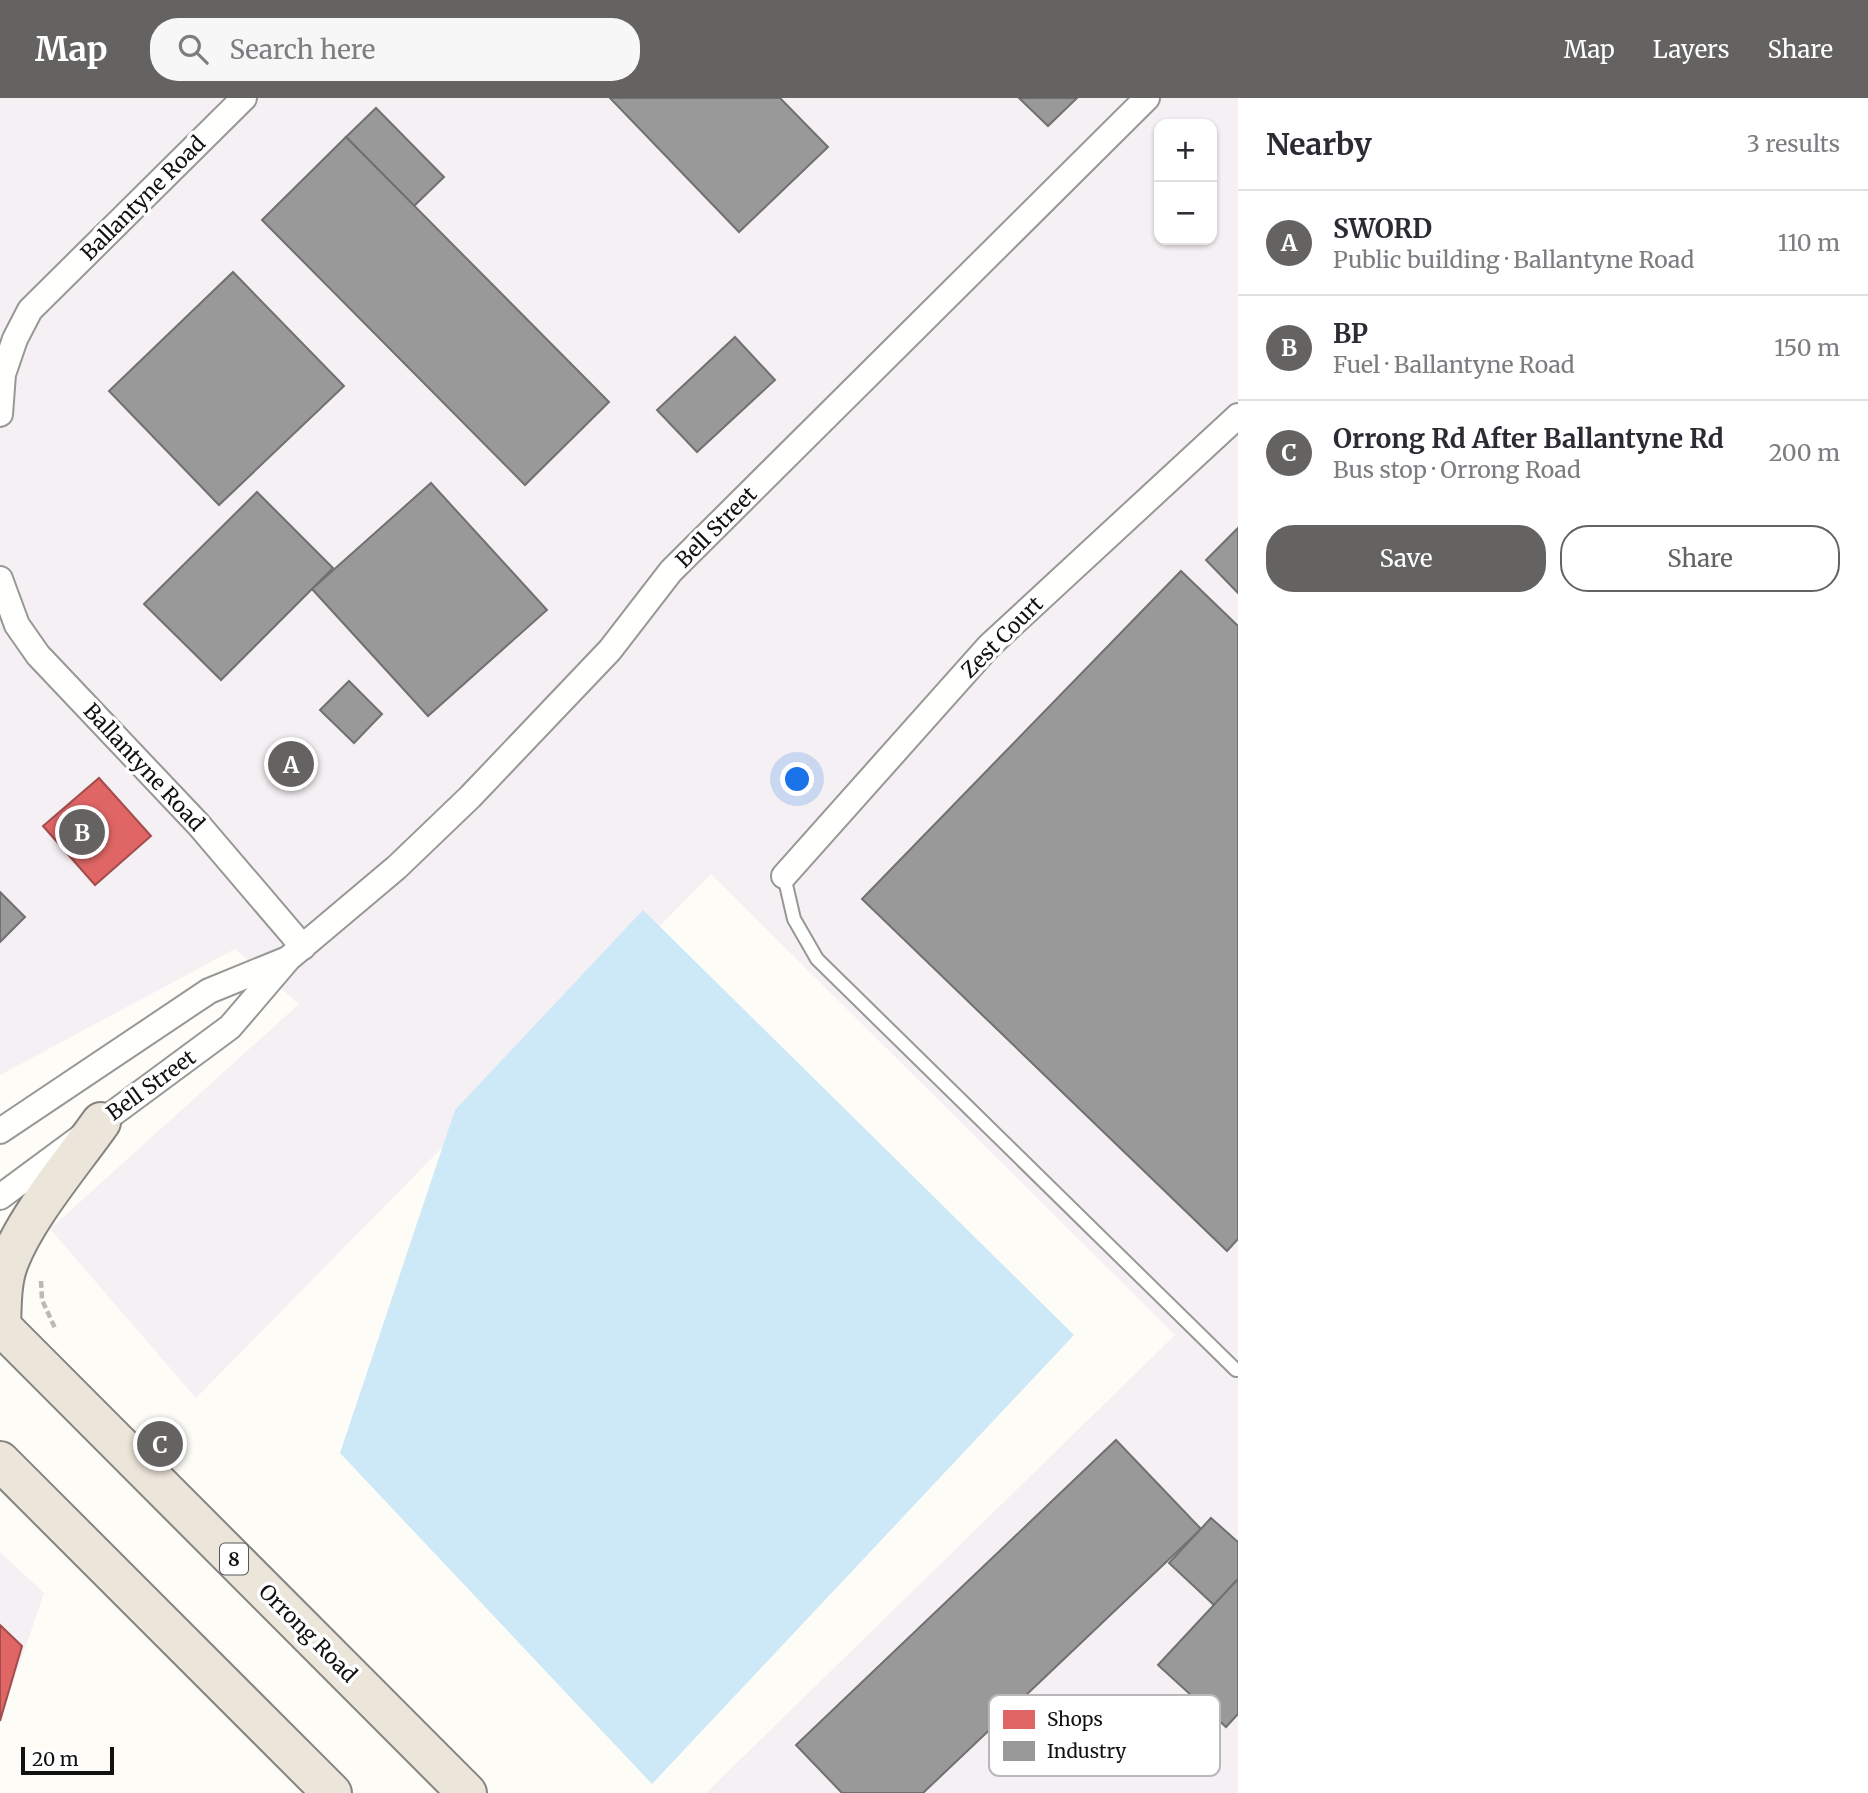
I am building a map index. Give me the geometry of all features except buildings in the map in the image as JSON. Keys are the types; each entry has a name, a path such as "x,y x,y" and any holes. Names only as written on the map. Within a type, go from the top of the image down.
{"highway":[{"path":"1,1325 2,1295 9,1262 40,1207 100,1122"},
{"name":"Orrong Road","path":"1,1325 467,1793"},
{"path":"0,1461 332,1793"}],"street":[{"name":"Ballantyne Road","path":"0,414 3,374 15,339 30,310 244,98"},
{"name":"Bell Street","path":"0,1197 230,1027 296,953 397,867 470,797 610,650 671,571 1147,98"},
{"name":"Zest Court","path":"784,876 989,646 1238,416"},
{"name":"Ballantyne Road","path":"0,579 17,625 38,654 198,824 296,953"},
{"name":"Bell Street","path":"0,1131 209,991 296,953"}],"lane":[{"path":"784,876 794,919 817,959 1236,1370"}],"path":[{"path":"41,1271 42,1300 56,1331"}],"shaded area":[{"path":"0,98 1238,98 1238,1793 706,1793 1175,1335 711,874 196,1398 50,1229 299,1004 235,949 0,1075"},
{"path":"0,1552 44,1593 0,1721"}],"water":[{"path":"643,910 1074,1335 652,1784 340,1453 455,1110"}],"place":[{"name":"SWORD","path":"291,764"},
{"name":"BP","path":"82,832"},
{"name":"Orrong Rd After Ballantyne Rd","path":"160,1444"}]}
